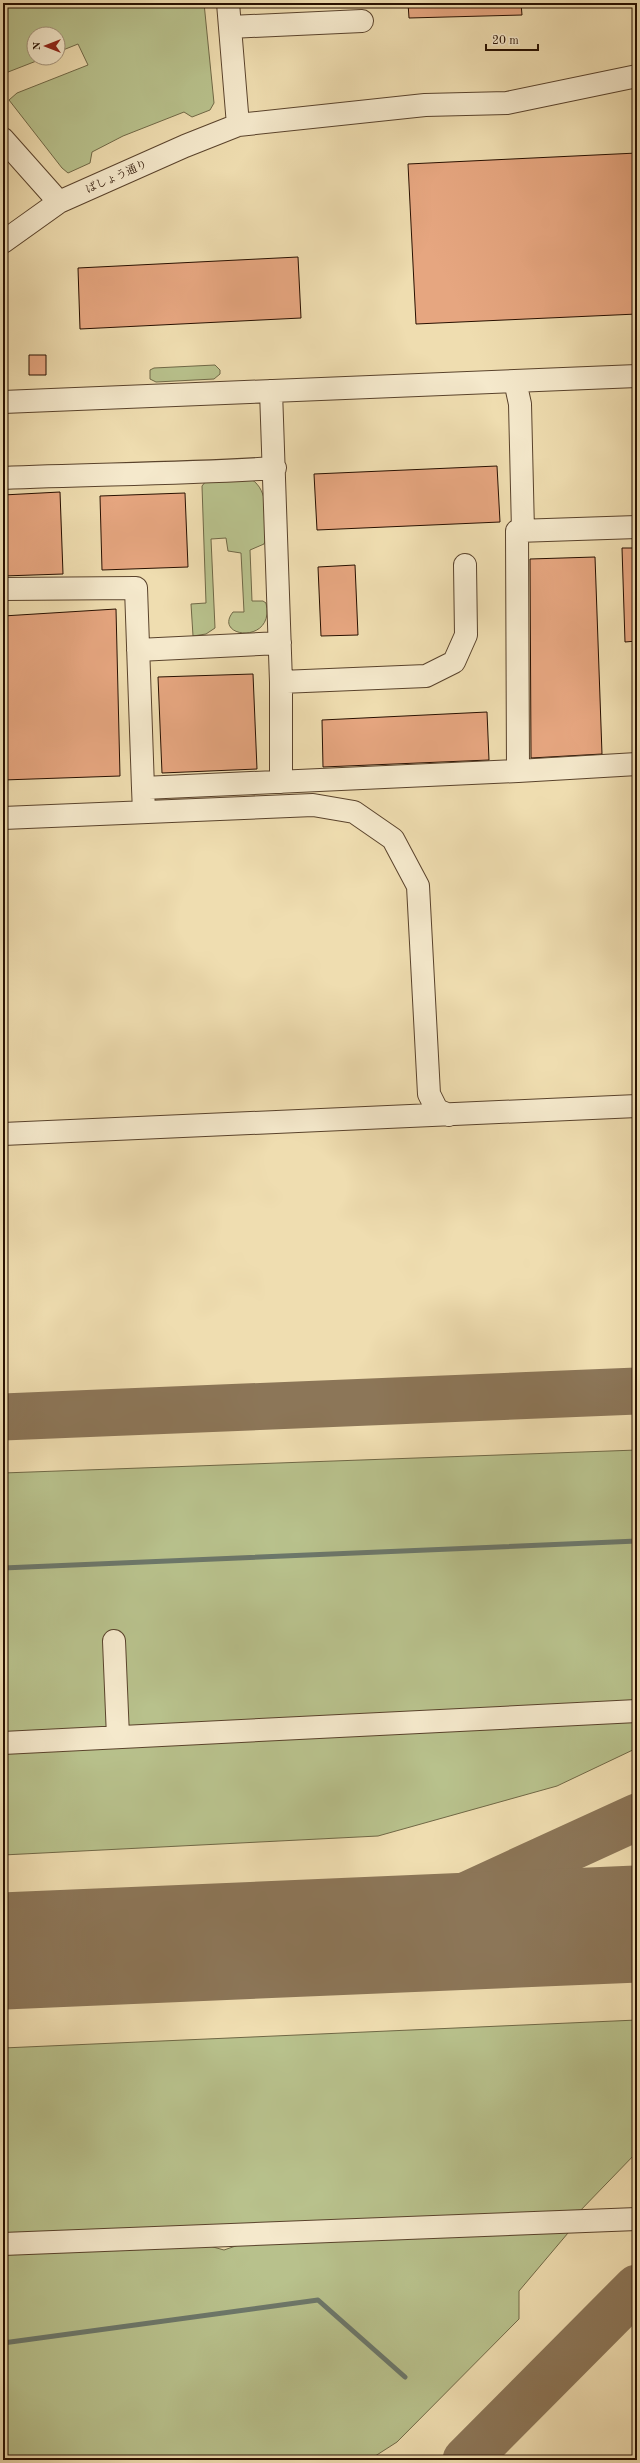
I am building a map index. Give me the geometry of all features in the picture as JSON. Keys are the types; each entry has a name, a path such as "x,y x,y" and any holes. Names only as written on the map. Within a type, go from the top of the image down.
{"lane":[{"path":"228,3 238,125"},
{"path":"230,27 362,21"},
{"name":"ばしょう通り","path":"3,242 59,202 185,146 238,125 425,105 506,103 637,76"},
{"path":"3,139 59,202"},
{"path":"3,402 637,376"},
{"path":"515,381 520,404 523,531"},
{"path":"272,391 281,682 281,782"},
{"path":"3,478 79,474 195,474 275,468"},
{"path":"518,771 517,531 637,527"},
{"path":"281,682 426,676 454,662 466,635 464,565"},
{"path":"3,589 136,588 144,812"},
{"path":"138,650 280,644"},
{"path":"143,788 518,771 637,764"},
{"path":"3,818 313,805 354,812 393,839 418,886 429,1094 438,1110 449,1114"},
{"path":"3,1134 637,1106"},
{"path":"114,1642 118,1737"},
{"path":"3,1743 637,1711"},
{"path":"3,2244 637,2219"}],"green space":[{"path":"3,3 204,3 214,103 210,110 192,117 184,112 123,136 92,152 90,163 68,173 62,168 9,100 17,93 88,65 78,44 66,49 66,26 26,26 26,65 3,74"},
{"path":"215,365 220,370 220,374 214,379 156,382 150,379 150,370 154,368"},
{"path":"251,479 257,484 264,498 266,522 266,538 264,544 250,550 252,601 263,601 266,603 267,617 262,626 254,631 245,633 237,632 231,627 229,621 233,612 244,612 241,553 228,551 226,538 211,539 215,628 206,634 193,636 191,604 206,603 202,486 206,481"},
{"path":"637,1450 637,1704 3,1737 3,1473"},
{"path":"637,1716 637,1748 557,1786 378,1836 3,1855 3,1750"},
{"path":"637,2020 637,2152 577,2214 3,2238 3,2048"},
{"path":"547,2227 568,2233 519,2291 519,2319 397,2442 369,2460 3,2460 3,2252 195,2242 224,2250 253,2240"}],"building":[{"path":"408,3 521,3 522,15 409,18"},
{"path":"637,153 637,314 416,324 408,164"},
{"path":"298,257 301,318 80,329 78,268"},
{"path":"29,355 46,355 46,375 29,375"},
{"path":"497,466 500,522 317,530 314,474"},
{"path":"60,492 63,574 3,576 3,495"},
{"path":"185,493 188,567 102,570 100,496"},
{"path":"622,548 637,548 637,641 625,642"},
{"path":"595,557 602,754 531,758 530,559"},
{"path":"355,565 358,635 321,636 318,567"},
{"path":"116,609 120,776 3,780 3,616"},
{"path":"253,674 257,769 162,773 158,677"},
{"path":"487,712 489,760 323,767 322,720"}],"waterway":[{"path":"3,1568 637,1541"},
{"path":"3,2343 318,2300 405,2377"}],"taxiway":[{"path":"3,1417 637,1391"},
{"path":"380,1935 637,1817"},
{"path":"466,2460 637,2288"}],"runway":[{"path":"3,1951 637,1924"}]}
